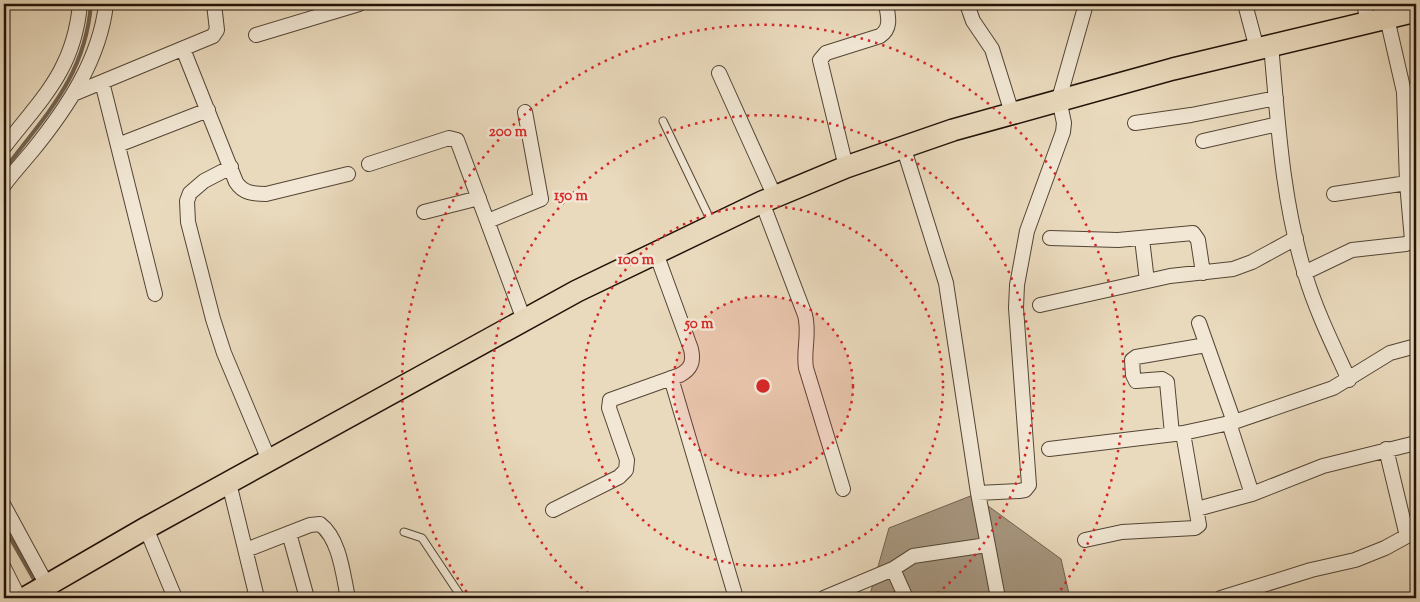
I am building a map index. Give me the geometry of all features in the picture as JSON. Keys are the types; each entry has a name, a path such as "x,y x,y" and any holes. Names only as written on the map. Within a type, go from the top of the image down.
{"main road":[{"path":"37,593 146,528 524,320 768,199 903,146 1012,113 1264,47 1373,14 1416,12"}],"street":[{"path":"4,147 47,94 61,72 76,36 80,4"},
{"path":"4,185 54,123 85,73 97,42 106,4"},
{"path":"73,94 184,49 216,33 214,4"},
{"path":"256,35 359,4"},
{"path":"846,167 820,60 826,53 880,36 886,32 889,24 886,4"},
{"path":"968,4 973,21 992,50 1012,113"},
{"path":"978,493 1019,491 1025,490 1028,485 1016,308 1017,285 1027,231 1063,132 1086,4"},
{"path":"1245,4 1264,47 1276,98 1284,179 1304,273 1348,380"},
{"path":"1304,273 1352,250 1410,242 1412,237 1407,183 1404,92 1373,14"},
{"path":"184,49 239,186 248,193 256,194 348,174"},
{"path":"719,73 768,199 805,315 808,335 805,360 808,377 843,489"},
{"path":"102,82 155,294"},
{"path":"1135,122 1191,115 1276,98"},
{"path":"118,145 208,110"},
{"path":"488,221 536,203 542,197 525,112"},
{"path":"1203,141 1278,124"},
{"path":"369,164 449,138 455,138 461,146 524,320"},
{"path":"903,146 946,283 978,493 998,598"},
{"path":"231,167 204,181 190,193 187,200 188,222 224,353 269,460"},
{"path":"1334,194 1407,183"},
{"path":"424,212 479,198"},
{"path":"1050,238 1142,239 1195,234 1198,240 1203,273"},
{"path":"1040,305 1147,281 1242,266 1296,238"},
{"path":"1142,239 1147,281"},
{"path":"553,510 619,477 626,470 627,460 609,408 610,400 686,372 692,362 693,357 656,253"},
{"path":"1198,323 1231,422 1252,494"},
{"path":"1085,540 1122,532 1195,528 1200,522 1177,434 1166,382 1162,380 1136,381 1133,375 1132,360 1136,357 1206,345"},
{"path":"1049,449 1177,434 1231,422 1328,390 1348,380 1390,353 1416,346"},
{"path":"671,378 736,598"},
{"path":"1197,509 1252,494 1310,470 1386,449 1416,443"},
{"path":"1228,597 1311,570 1355,560 1412,533 1386,449"},
{"path":"229,483 257,598"},
{"path":"4,506 37,593"},
{"path":"246,550 314,523 320,524 327,530 336,550 348,598"},
{"path":"146,528 175,598"},
{"path":"289,533 307,598"},
{"path":"824,598 893,569 913,556 987,545"},
{"path":"4,568 37,593"},
{"path":"893,569 906,598"}],"lane":[{"path":"663,121 713,226"},
{"path":"404,532 422,538 462,598"}],"shaded area":[{"path":"973,495 1061,559 1070,598 869,598 889,528"}],"waterway":[{"path":"4,170 48,112 72,74 81,53 91,4"},
{"path":"4,527 36,583"}]}
